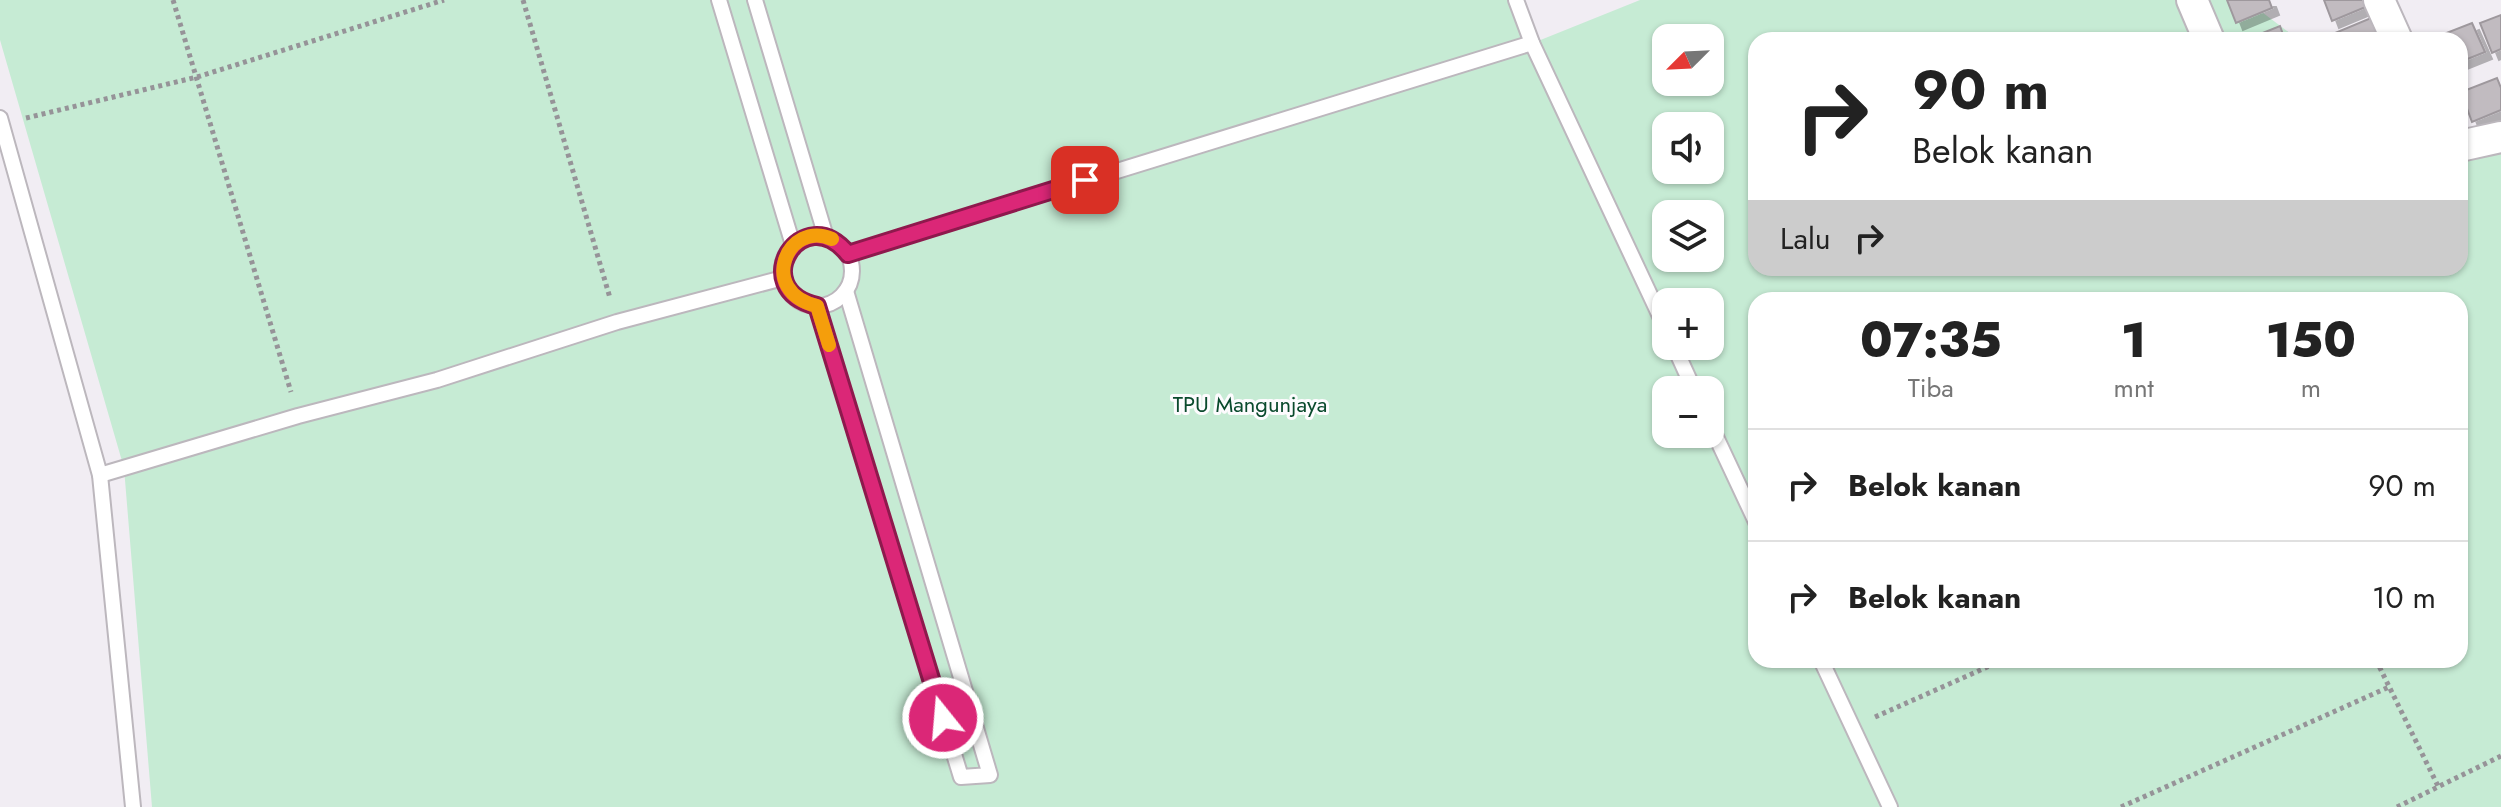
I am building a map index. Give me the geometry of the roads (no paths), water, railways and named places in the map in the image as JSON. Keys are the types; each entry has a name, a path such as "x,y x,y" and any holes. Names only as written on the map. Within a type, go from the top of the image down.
{"street":[{"path":"2192,0 2206,32"},
{"path":"2385,2 2394,32"},
{"path":"2468,144 2501,137"}],"lane":[{"path":"719,0 793,245"},
{"path":"755,0 826,237"},
{"path":"1516,0 1532,43 1652,299"},
{"path":"848,254 1532,43"},
{"path":"1,120 100,475 133,807"},
{"path":"808,237 826,237 839,243 848,254 852,273 846,291 833,302 817,306 801,302 789,292 783,278 786,255 793,245 808,237"},
{"path":"100,475 298,416 437,380 617,322 783,278"},
{"path":"817,306 961,777 990,775 846,291"},
{"path":"1721,448 1748,505"},
{"path":"1825,668 1890,807"}],"park label":[{"name":"TPU Mangunjaya","path":"1250,404"}]}
